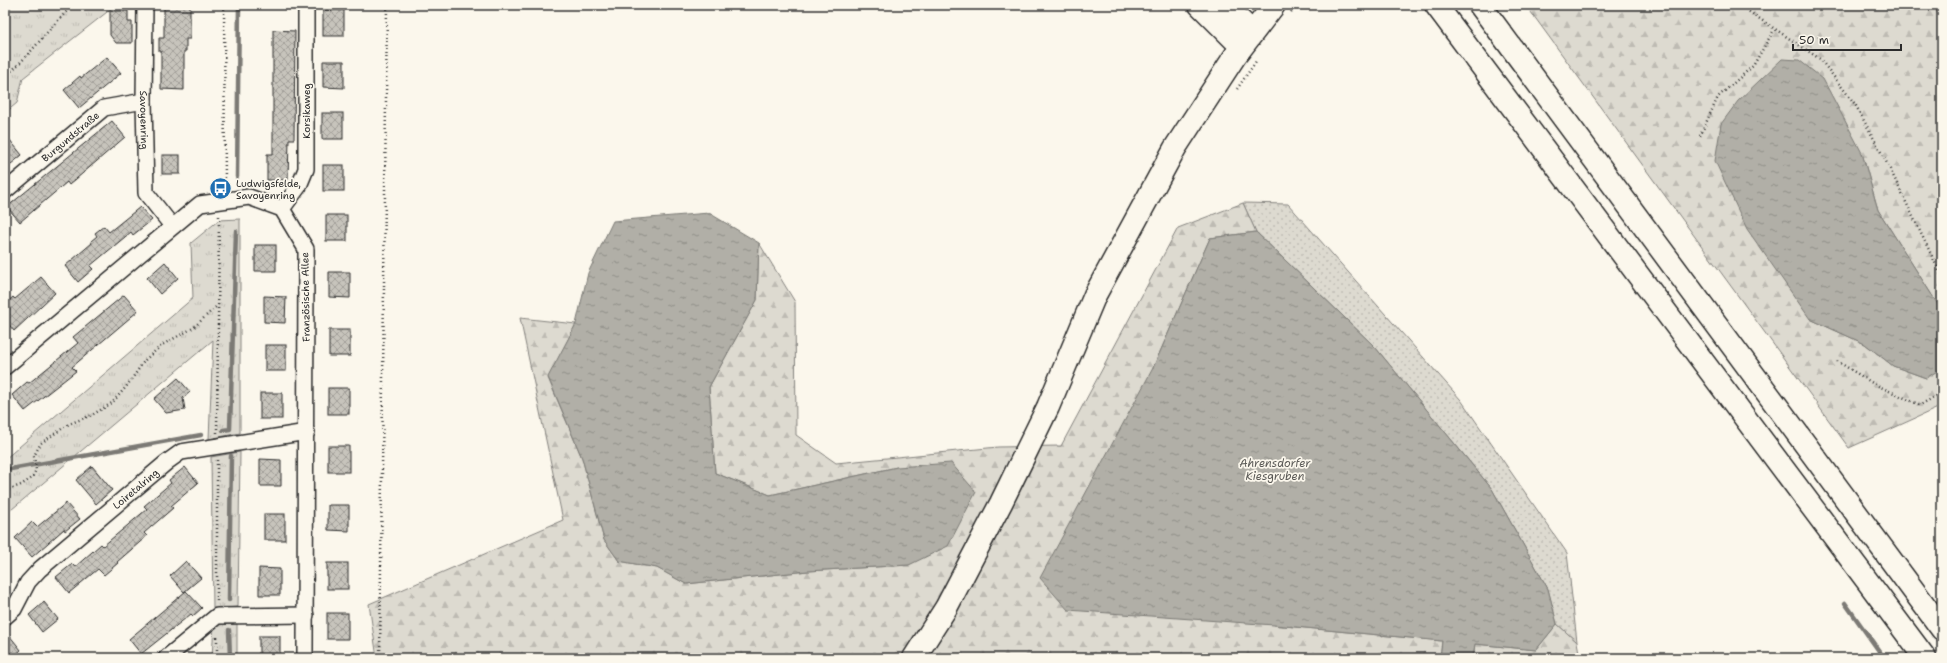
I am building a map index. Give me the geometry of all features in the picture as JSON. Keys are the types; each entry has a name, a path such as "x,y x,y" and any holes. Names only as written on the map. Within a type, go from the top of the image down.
{"main road":[{"path":"1200,5 1251,45"},
{"path":"1224,5 1251,45"},
{"path":"1436,5 1925,658"},
{"path":"1480,5 1942,629"},
{"path":"914,658 946,608 1001,503 1048,407 1095,295 1175,148 1251,45 1281,11"}],"street":[{"name":"Savoyenring","path":"145,5 144,101 146,193 172,226"},
{"name":"Korsikaweg","path":"282,209 299,186 306,169 306,5"},
{"name":"Burgundstraße","path":"5,191 104,108 144,101"},
{"path":"5,367 200,204 249,197 282,209"},
{"name":"Französische Allee","path":"282,209 306,249 307,432 305,658"},
{"name":"Loiretalring","path":"5,617 14,609 28,582 40,569 167,462 181,452 307,432"},
{"path":"166,658 217,616 306,615"}],"path":[{"path":"5,76 34,48 59,17 74,5"},
{"path":"217,658 218,305 219,220 224,176 224,5"},
{"path":"380,658 387,5"},
{"path":"1281,11 1297,5"},
{"path":"1739,5 1774,30 1820,59 1855,104 1889,168 1942,276"},
{"path":"1700,136 1718,97 1752,66 1774,30"},
{"path":"1233,95 1251,45"},
{"path":"5,491 21,485 32,478 36,470 34,456 41,443 69,424 92,415 112,404 126,388 145,360 162,345 193,328 218,305"},
{"path":"1837,362 1874,384 1920,405 1942,392"}],"green space":[{"path":"14,5 116,5 23,78 17,103 5,113 5,13"},
{"path":"1532,5 1933,5 1942,21 1942,311 1878,210 1862,153 1810,319 1865,344 1893,366 1926,378 1942,368 1942,410 1940,407 1849,448 1528,8"},
{"path":"1243,203 1288,204 1461,400 1567,553 1577,642 1557,624 1548,589 1492,489 1375,347 1256,232"},
{"path":"1243,203 1256,232 1210,238 1153,368 1274,625 1442,641 1440,658 377,658 369,604 563,520 520,318 576,324 548,378 582,458 604,540 619,561 657,568 686,584 808,571 909,565 897,467 770,495 715,473 709,387 757,300 759,243 795,302 796,435 836,463 998,447 1061,446 1178,228"},
{"path":"240,219 240,433 209,439 213,340 5,515 5,459 193,298 191,243 219,220"},
{"path":"240,452 238,607 213,609 211,457"},
{"path":"214,624 237,624 237,658 212,658"},
{"path":"1557,624 1577,642 1580,658 1473,658 1475,644 1536,650"}],"water":[{"path":"1782,59 1799,60 1823,79 1862,153 1878,210 1942,311 1942,368 1926,378 1893,366 1865,344 1810,319 1747,229 1715,161 1721,124 1738,101"},
{"path":"709,213 759,243 757,300 709,387 715,473 770,495 897,467 951,463 976,492 948,546 909,565 808,571 686,584 657,568 619,561 604,540 582,458 548,377 576,324 588,273 613,221"},
{"name":"Ahrensdorfer Kiesgruben","path":"1256,232 1375,347 1492,489 1548,589 1557,624 1536,650 1475,644 1473,658 1440,658 1442,641 1274,625 1068,610 1040,578 1153,368 1210,238"}],"building":[{"path":"164,5 190,5 190,39 186,39 186,51 184,51 184,90 161,89 161,51 159,51 159,38 164,38"},
{"path":"323,10 344,10 344,36 323,36"},
{"path":"110,11 128,11 128,22 132,22 132,43 116,43 110,35"},
{"path":"273,30 295,31 294,139 289,139 288,180 267,180 267,154 273,154"},
{"path":"107,57 121,73 79,108 64,90 80,76 81,78"},
{"path":"323,61 344,61 344,88 323,87"},
{"path":"322,113 343,113 343,139 322,139"},
{"path":"112,121 125,137 69,185 67,182 20,222 7,207"},
{"path":"5,134 22,155 5,169"},
{"path":"162,155 180,155 180,174 162,174"},
{"path":"323,165 344,165 344,191 323,191"},
{"path":"140,207 152,220 133,235 131,232 90,266 93,269 78,282 65,266 92,243 91,241 97,236 95,233 104,226 109,232"},
{"path":"326,215 347,215 347,241 326,241"},
{"path":"255,245 276,245 276,271 255,271"},
{"path":"165,262 178,278 160,294 147,278"},
{"path":"329,272 350,272 350,298 329,297"},
{"path":"41,277 55,293 14,331 5,320 5,304 13,297 15,299"},
{"path":"124,295 138,311 72,367 76,371 25,411 12,395 78,343 73,337"},
{"path":"264,296 286,297 285,323 264,322"},
{"path":"329,330 350,330 350,356 329,356"},
{"path":"265,345 286,345 286,371 265,371"},
{"path":"178,378 190,392 183,398 185,410 166,413 154,399"},
{"path":"328,388 349,388 349,414 328,414"},
{"path":"260,393 282,393 282,419 260,419"},
{"path":"328,446 349,446 349,472 328,472"},
{"path":"260,459 281,460 281,486 260,486"},
{"path":"92,466 112,490 96,504 76,480"},
{"path":"185,467 198,483 171,506 173,508 144,533 147,536 104,575 98,569 69,593 56,577 72,564 75,567 101,544 103,546 147,509 144,506 171,483 169,480"},
{"path":"66,503 80,519 65,531 64,529 32,557 15,538 32,522 37,527"},
{"path":"328,505 349,505 349,531 328,530"},
{"path":"264,514 285,514 285,540 264,540"},
{"path":"186,561 201,578 184,592 170,576"},
{"path":"327,563 348,563 348,589 327,589"},
{"path":"259,568 280,569 280,595 259,595"},
{"path":"186,591 202,608 193,616 191,614 141,654 129,639"},
{"path":"44,602 58,619 42,632 29,615"},
{"path":"327,613 348,613 348,639 327,639"},
{"path":"5,630 21,650 12,658 5,658"},
{"path":"259,636 280,636 280,658 259,658"}],"waterway":[{"path":"237,177 239,5"},
{"path":"223,430 230,429 236,231"},
{"path":"5,470 201,435"},
{"path":"229,600 231,456"},
{"path":"1845,603 1884,658"},
{"path":"229,630 230,658"}],"place":[{"name":"Ludwigsfelde, Savoyenring","path":"220,189"}]}
